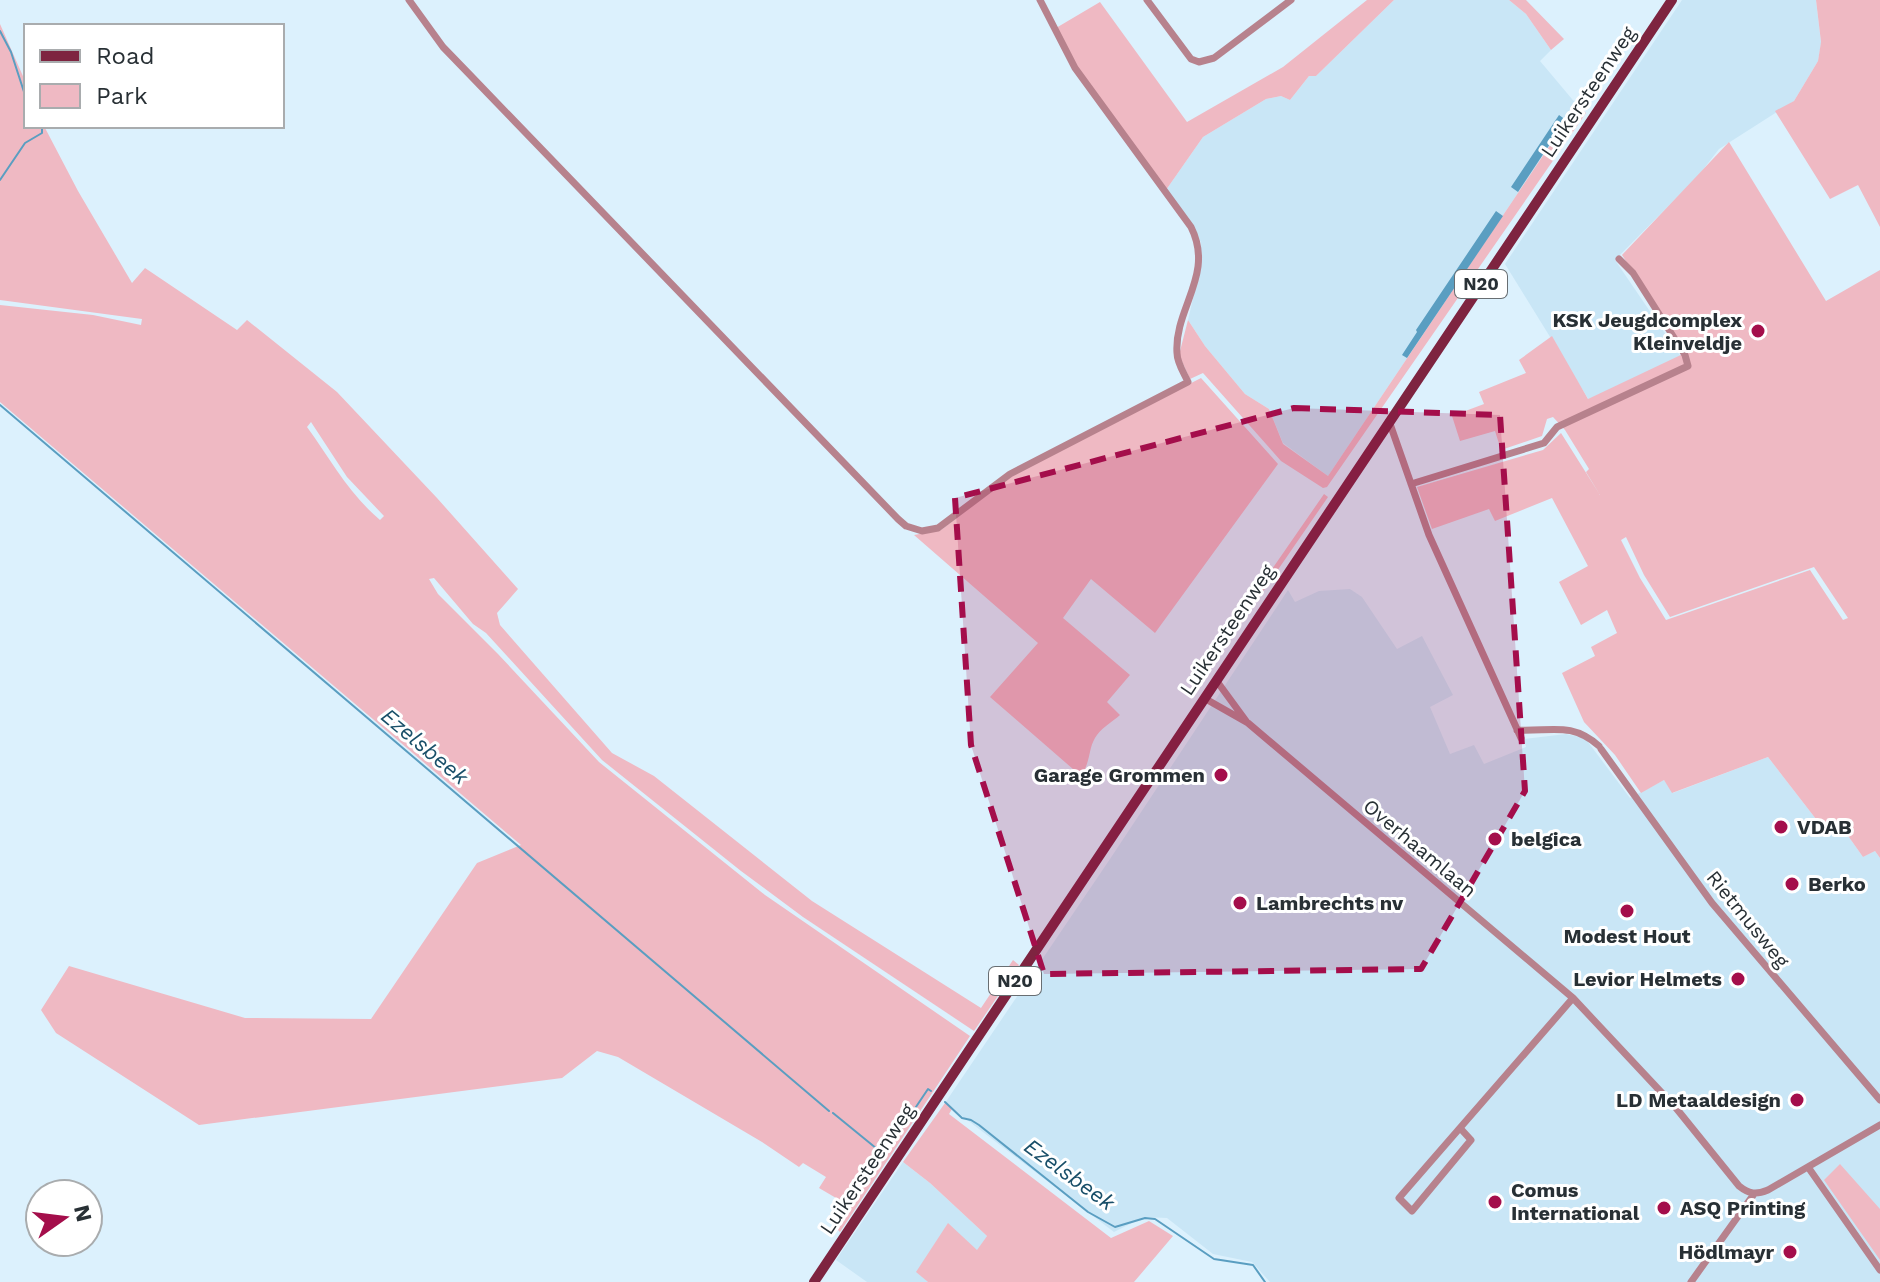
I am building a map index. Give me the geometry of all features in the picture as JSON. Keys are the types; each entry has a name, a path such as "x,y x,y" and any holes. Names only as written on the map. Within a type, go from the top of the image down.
{"main road":[{"name":"Luikersteenweg","path":"814,1282 1672,0"}],"street":[{"path":"409,0 443,47 898,519 906,526 922,531 938,528 993,485 1027,464 1188,382 1177,355 1199,262 1198,242 1191,227 1075,68 1040,0"},
{"path":"1147,0 1191,59 1199,62 1214,58 1291,0"},
{"path":"1411,484 1544,443 1557,427 1688,366 1685,355 1633,273 1619,259"},
{"name":"Rietmusweg","path":"1389,421 1429,535 1519,734 1574,730 1587,735 1600,748 1712,903 1880,1100"},
{"name":"Overhaamlaan","path":"1216,680 1248,723"},
{"name":"Overhaamlaan","path":"1204,698 1248,723 1573,998 1676,1108 1739,1186 1754,1194"},
{"path":"1460,1128 1471,1140 1412,1211 1399,1198 1573,998"},
{"path":"1691,1282 1754,1194 1768,1190 1880,1125"},
{"path":"1808,1167 1880,1270"}],"highlighted area":[{"path":"1294,408 1500,415 1525,791 1421,969 1044,974 971,745 955,498"}],"shaded area":[{"path":"1394,0 1509,0 1526,14 1551,50 1540,61 1577,105 1328,476 1283,443 1269,409 1245,394 1188,320 1201,264 1201,242 1166,190 1203,137 1266,99 1281,96 1290,100 1309,76 1316,76"},
{"path":"1682,0 1816,0 1821,43 1818,61 1794,101 1719,149 1698,176 1615,260 1681,357 1589,400 1505,264"},
{"path":"1350,589 1362,597 1397,649 1422,636 1453,695 1430,707 1450,754 1474,745 1484,764 1526,747 1524,739 1566,734 1585,738 1630,798 1664,780 1673,793 1768,757 1826,832 1839,823 1863,857 1875,851 1880,858 1880,1282 1270,1282 1252,1262 1213,1254 1167,1218 1144,1217 1114,1232 945,1103 1288,590 1295,602 1319,591"},
{"path":"903,1162 987,1236 977,1251 948,1224 917,1272 928,1282 867,1282 836,1260"}],"green space":[{"path":"1367,0 1394,0 1316,76 1309,76 1290,100 1281,96 1266,99 1203,137 1166,190 1075,65 1056,28 1100,2 1187,122 1283,67"},
{"path":"1509,0 1526,0 1564,39 1551,50 1526,14"},
{"path":"1816,0 1880,0 1880,227 1858,185 1830,199 1775,111 1794,101 1818,61 1821,42"},
{"path":"0,24 24,78 24,128 45,128 132,283 145,268 237,330 247,320 337,392 518,589 497,613 500,625 612,753 654,776 812,901 981,1008 1013,960 1019,965 974,1031 803,917 602,760 486,633 473,624 434,578 429,579 438,594 599,762 765,895 970,1036 840,1232 835,1227 848,1205 819,1188 826,1177 803,1163 799,1167 618,1057 597,1051 562,1078 199,1125 56,1033 41,1010 69,966 245,1018 371,1019 477,863 521,845 0,402 0,305 93,315 141,325 142,319 0,300","holes":["311,422 347,477 384,516 380,520 341,476 307,427"]},
{"path":"1577,105 1586,113 1327,487 1323,488 1281,461 1203,373 1190,379 1179,355 1188,320 1245,394 1269,409 1283,444 1328,476"},
{"path":"1729,142 1826,301 1880,270 1880,858 1875,851 1863,857 1839,823 1826,832 1768,757 1672,793 1664,780 1641,793 1615,755 1584,722 1562,673 1595,656 1591,647 1617,633 1607,610 1581,625 1559,582 1588,566 1552,498 1495,521 1489,509 1432,529 1417,487 1543,450 1561,433 1600,495 1586,472 1589,469 1565,430 1553,417 1547,419 1542,436 1501,450 1495,431 1460,441 1452,416 1484,404 1479,392 1526,373 1519,360 1552,336 1588,399 1685,353 1622,255","holes":["1626,537 1644,575 1670,617 1814,567 1848,618 1843,620 1810,570 1666,620 1621,540"]},
{"path":"1201,378 1278,464 1155,633 1091,579 1063,618 1130,675 1107,702 1120,715 1095,738 1081,776 990,697 1038,643 914,535 941,530 1012,475"},
{"path":"1324,494 1328,497 1229,641 1225,637"},
{"path":"945,1103 952,1109 949,1114 1111,1238 1149,1221 1173,1236 1134,1282 928,1282 916,1272 948,1223 977,1250 987,1236 903,1162"},
{"path":"1840,1164 1880,1209 1880,1260 1824,1180"}],"water":[{"path":"1559,115 1566,120 1518,192 1511,187"},
{"path":"1496,211 1503,216 1407,358 1402,355 1416,330"}],"waterway":[{"name":"Ezelsbeek","path":"0,31 11,52 24,92"},
{"name":"Ezelsbeek","path":"0,180 25,143 42,133 42,128"},
{"name":"Ezelsbeek","path":"0,405 829,1111"},
{"name":"Ezelsbeek","path":"833,1113 885,1153 928,1089 931,1091"},
{"name":"Ezelsbeek","path":"945,1102 962,1118 979,1125 1088,1212 1115,1227 1145,1218 1155,1219 1214,1259 1253,1265 1265,1282"}],"place":[{"name":"KSK Jeugdcomplex Kleinveldje","path":"1758,331"},
{"name":"Garage Grommen","path":"1221,775"},
{"name":"VDAB","path":"1781,827"},
{"name":"belgica","path":"1495,839"},
{"name":"Berko","path":"1792,884"},
{"name":"Lambrechts nv","path":"1240,903"},
{"name":"Modest Hout","path":"1627,911"},
{"name":"Levior Helmets","path":"1738,979"},
{"name":"LD Metaaldesign","path":"1797,1100"},
{"name":"Comus International","path":"1495,1202"},
{"name":"ASQ Printing","path":"1664,1208"},
{"name":"Hödlmayr","path":"1790,1252"}]}
